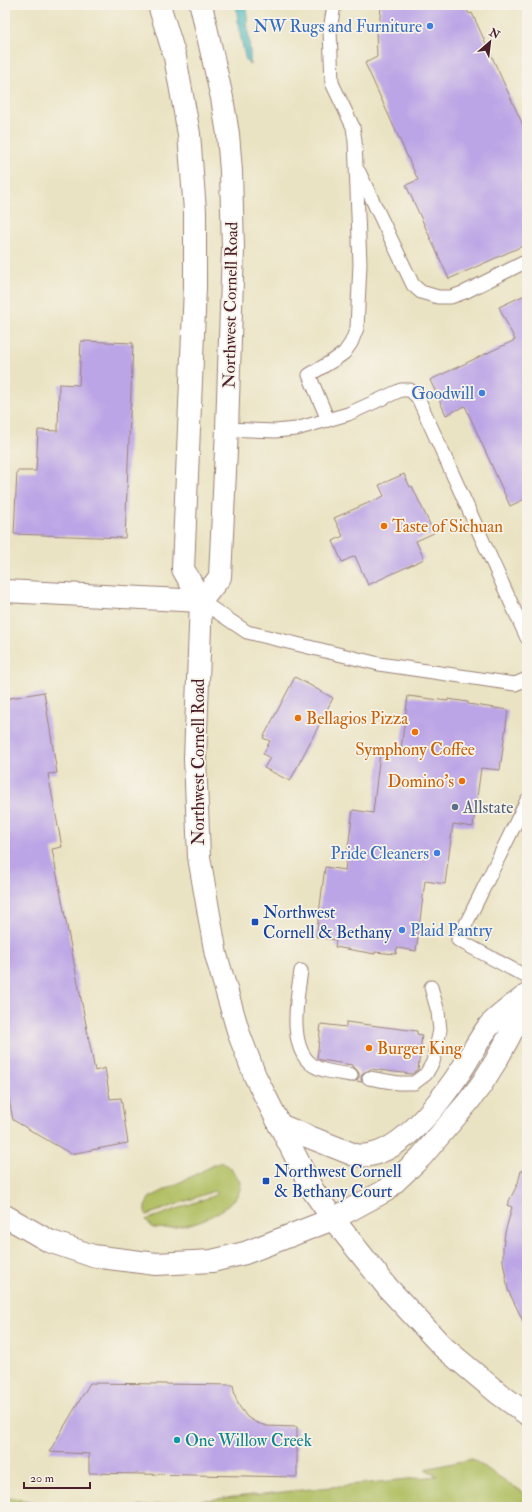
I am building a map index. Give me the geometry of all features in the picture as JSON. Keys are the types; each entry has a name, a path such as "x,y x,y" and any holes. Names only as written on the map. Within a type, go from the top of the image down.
{"main road":[{"name":"Northwest Cornell Road","path":"159,5 175,57 189,134 195,211 195,287 183,569 201,601 195,758 199,857 216,955 224,987 239,1034 255,1076 312,1189 333,1219 388,1288 443,1347 498,1393 527,1414"},
{"name":"Northwest Cornell Road","path":"201,5 222,98 228,134 231,171 233,249 220,577 201,601"},
{"path":"5,591 201,601"},
{"path":"279,1125 354,1155 361,1156 380,1153 399,1141 419,1123 442,1097 490,1025 527,995"},
{"path":"5,1216 49,1240 93,1256 156,1264 212,1261 245,1253 333,1219 385,1191 421,1157 481,1086 527,1003"}],"lane":[{"path":"328,420 309,375 344,353 351,343 357,328 360,264 353,127 332,83 330,30 334,5"},
{"path":"356,167 413,285 421,292 438,297 451,297 465,292 523,263"},
{"path":"227,429 296,429 348,414 401,390 410,390 418,398 527,638"},
{"path":"201,601 247,632 371,662 514,684 527,679"},
{"path":"527,800 458,940 527,977"},
{"path":"301,972 296,1005 296,1030 300,1049 307,1060 317,1068 351,1075"},
{"path":"369,1078 398,1083 414,1082 426,1074 433,1062 440,1030 438,1012 431,987"}],"green space":[{"path":"222,1162 232,1170 239,1179 240,1189 237,1196 221,1211 210,1217 186,1225 174,1227 153,1228 146,1220 216,1195 217,1193 214,1191 147,1215 145,1212 145,1207 149,1198"},
{"path":"472,1459 527,1495 527,1507 138,1507 437,1476 425,1469"},
{"path":"5,1496 55,1507 5,1507"}],"water":[{"path":"236,5 247,5 250,64 246,61 239,30"}],"building":[{"path":"381,5 465,5 469,14 472,13 527,134 527,244 449,279 406,185 418,180 365,63 377,57 376,30 379,30"},
{"name":"Goodwill","path":"527,294 527,498 510,506 465,406 446,415 430,380 515,340 499,307"},
{"path":"81,341 133,343 125,538 14,534 17,471 36,471 38,430 58,431 59,384 79,385"},
{"name":"Taste of Sichuan","path":"404,474 410,487 412,486 434,533 416,541 424,559 368,585 355,556 342,562 333,541 343,536 334,518 384,496 379,485"},
{"name":"Bellagios Pizza","path":"295,677 333,698 290,781 264,768 270,758 263,754 270,741 263,738"},
{"path":"44,692 57,773 48,774 62,847 52,849 95,1071 105,1068 110,1099 121,1098 128,1143 71,1154 13,1120 5,1079 5,699"},
{"path":"408,696 448,701 448,699 468,702 468,704 508,710 500,770 481,768 473,827 453,824 445,884 425,881 416,951 397,948 396,954 375,952 375,954 335,947 336,940 316,937 325,867 345,870 353,810 373,813 380,753 400,756"},
{"name":"Burger King","path":"346,1022 417,1031 417,1034 422,1035 418,1070 412,1074 370,1069 363,1073 361,1077 362,1082 356,1081 359,1077 359,1073 352,1067 352,1065 317,1058 321,1024 346,1027"},
{"path":"527,1165 527,1329 508,1290 503,1261 503,1247 512,1207 507,1205 518,1183 521,1171 524,1171"},
{"name":"One Willow Creek","path":"90,1383 233,1385 239,1406 247,1417 257,1423 267,1426 297,1427 297,1477 89,1473 89,1454 49,1452"}],"place":[{"name":"NW Rugs and Furniture","path":"430,26"},
{"name":"Goodwill","path":"482,393"},
{"name":"Taste of Sichuan","path":"384,526"},
{"name":"Bellagios Pizza","path":"298,718"},
{"name":"Symphony Coffee","path":"415,732"},
{"name":"Domino's","path":"462,781"},
{"name":"Allstate","path":"455,807"},
{"name":"Pride Cleaners","path":"437,853"},
{"name":"Northwest Cornell & Bethany","path":"255,922"},
{"name":"Plaid Pantry","path":"402,930"},
{"name":"Burger King","path":"369,1048"},
{"name":"Northwest Cornell & Bethany Court","path":"266,1181"},
{"name":"One Willow Creek","path":"177,1440"}]}
